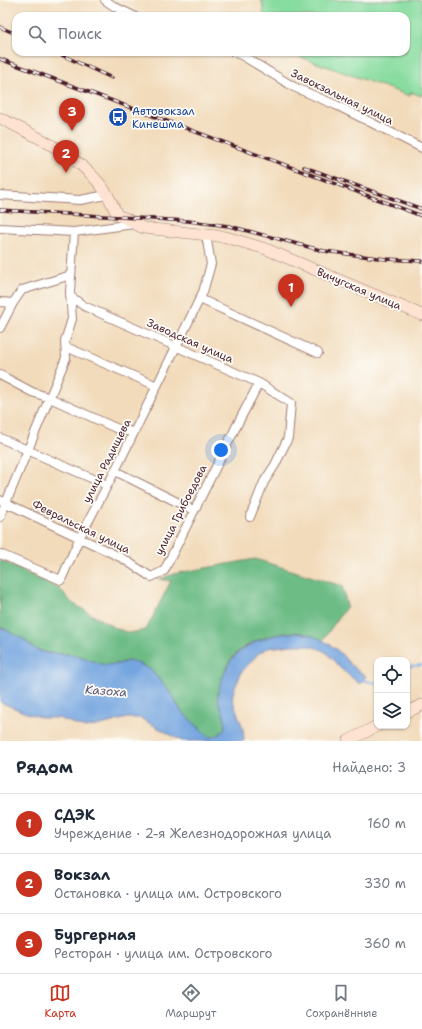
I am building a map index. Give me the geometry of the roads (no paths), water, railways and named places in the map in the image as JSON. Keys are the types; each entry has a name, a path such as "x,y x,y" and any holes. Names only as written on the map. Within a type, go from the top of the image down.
{"main road":[{"name":"Вичугская улица","path":"0,118 52,146 79,164 96,180 107,195 118,216 124,216 134,224 144,228 226,237 266,249 422,316"},
{"path":"410,711 422,705"},
{"path":"348,741 374,728"}],"street":[{"path":"105,0 126,12"},
{"name":"Завокзальная улица","path":"243,56 294,87 338,106 422,148"},
{"path":"0,195 80,200 107,195"},
{"name":"Вичугская улица","path":"0,228 74,232 134,224"},
{"path":"0,516 3,501 50,398 66,358 65,341 72,319 70,296 74,232"},
{"path":"175,349 203,292 211,264 206,235"},
{"path":"0,328 13,303 22,290 71,275"},
{"name":"Заводская улица","path":"70,296 84,306 175,349 259,383 291,404 288,438 275,466 264,482 250,517"},
{"path":"200,299 318,353"},
{"path":"0,302 13,303"},
{"path":"66,347 157,386"},
{"name":"улица Радищева","path":"0,554 61,580 80,537 115,471 175,349"},
{"path":"0,375 32,392 50,398 120,430 134,432"},
{"name":"улица Грибоедова","path":"151,577 164,571 259,383"},
{"path":"0,438 107,485"},
{"path":"115,471 194,510"},
{"name":"Февральская улица","path":"3,501 122,558 151,577"}],"water":[{"path":"0,627 23,639 35,649 46,653 76,655 104,665 118,664 128,661 150,669 171,694 181,711 209,737 219,734 223,731 225,726 218,693 228,666 239,652 259,641 281,634 292,633 313,636 334,648 358,671 366,676 360,684 341,669 327,653 320,649 305,645 268,648 259,653 242,671 234,690 232,698 243,728 244,741 182,741 140,718 127,718 85,728 58,718 44,718 26,713 0,702"}],"waterway":[{"name":"Казоха","path":"410,667 422,665"},
{"name":"Казоха","path":"363,680 374,683"}],"railway":[{"path":"0,27 12,32"},
{"path":"64,56 112,78"},
{"path":"0,59 422,216"},
{"path":"304,167 422,209"},
{"path":"0,210 188,221 229,226 324,251 386,259 422,261"}],"place":[{"name":"Автовокзал Кинешма","path":"118,117"},
{"name":"Бургерная","path":"72,131"},
{"name":"Вокзал","path":"66,173"},
{"name":"СДЭК","path":"291,307"}]}
